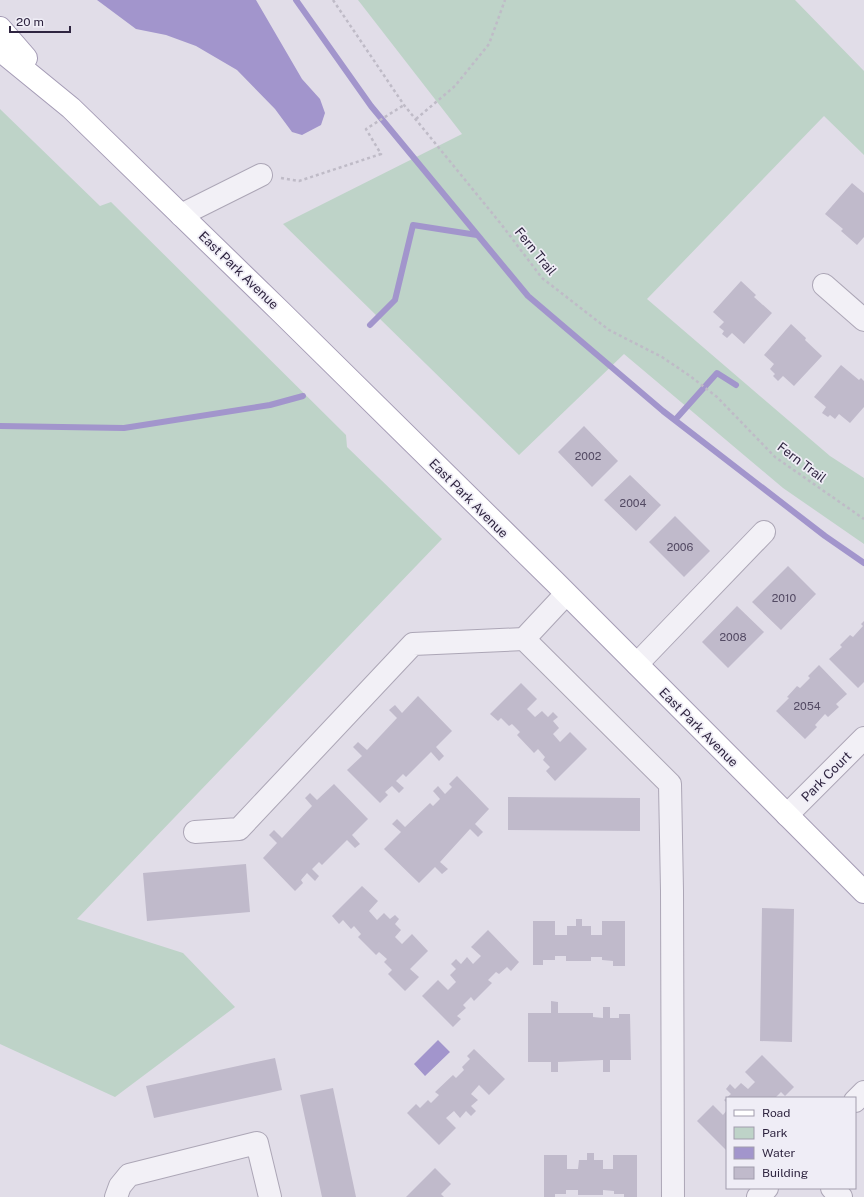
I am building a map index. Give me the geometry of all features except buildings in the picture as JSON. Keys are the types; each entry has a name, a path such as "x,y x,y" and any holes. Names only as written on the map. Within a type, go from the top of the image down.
{"main road":[{"name":"East Park Avenue","path":"0,28 71,108 287,317 637,664 864,892"},
{"name":"East Park Avenue","path":"0,50 71,108"}],"street":[{"path":"181,215 261,175"},
{"path":"824,285 864,320"},
{"path":"637,664 764,532"},
{"path":"195,832 239,829 414,644 524,639 566,594"},
{"path":"524,639 670,784 672,885 673,1197"},
{"name":"Park Court","path":"787,815 864,738"},
{"path":"856,1100 864,1092"},
{"path":"116,1197 120,1186 129,1175 257,1143 270,1197"},
{"path":"758,1197 766,1189"},
{"path":"833,1189 841,1197"}],"path":[{"name":"Fern Trail","path":"333,0 404,105 501,224 542,278 609,330 662,357 690,376 717,397 776,457 864,519"},
{"path":"416,119 455,86 489,44 506,0"},
{"path":"261,175 299,181 381,154 366,129 404,105"}],"green space":[{"path":"358,0 795,0 864,71 864,155 824,116 647,299 830,456 864,478 864,544 783,488 624,354 519,455 283,224 462,134"},
{"path":"0,109 100,206 111,202 346,435 347,447 442,539 77,919 183,953 235,1007 115,1097 0,1044"}],"water":[{"path":"97,0 256,0 302,79 320,99 325,113 321,125 302,135 292,132 275,109 237,70 196,46 166,35 136,29"},
{"path":"438,1040 450,1052 425,1076 414,1064"}],"waterway":[{"path":"296,0 371,106 528,296 663,411 825,536 864,563"},
{"path":"370,325 395,300 413,225 477,235"},
{"path":"675,420 717,373 736,385"},
{"path":"0,426 124,428 270,405 303,396"}]}
